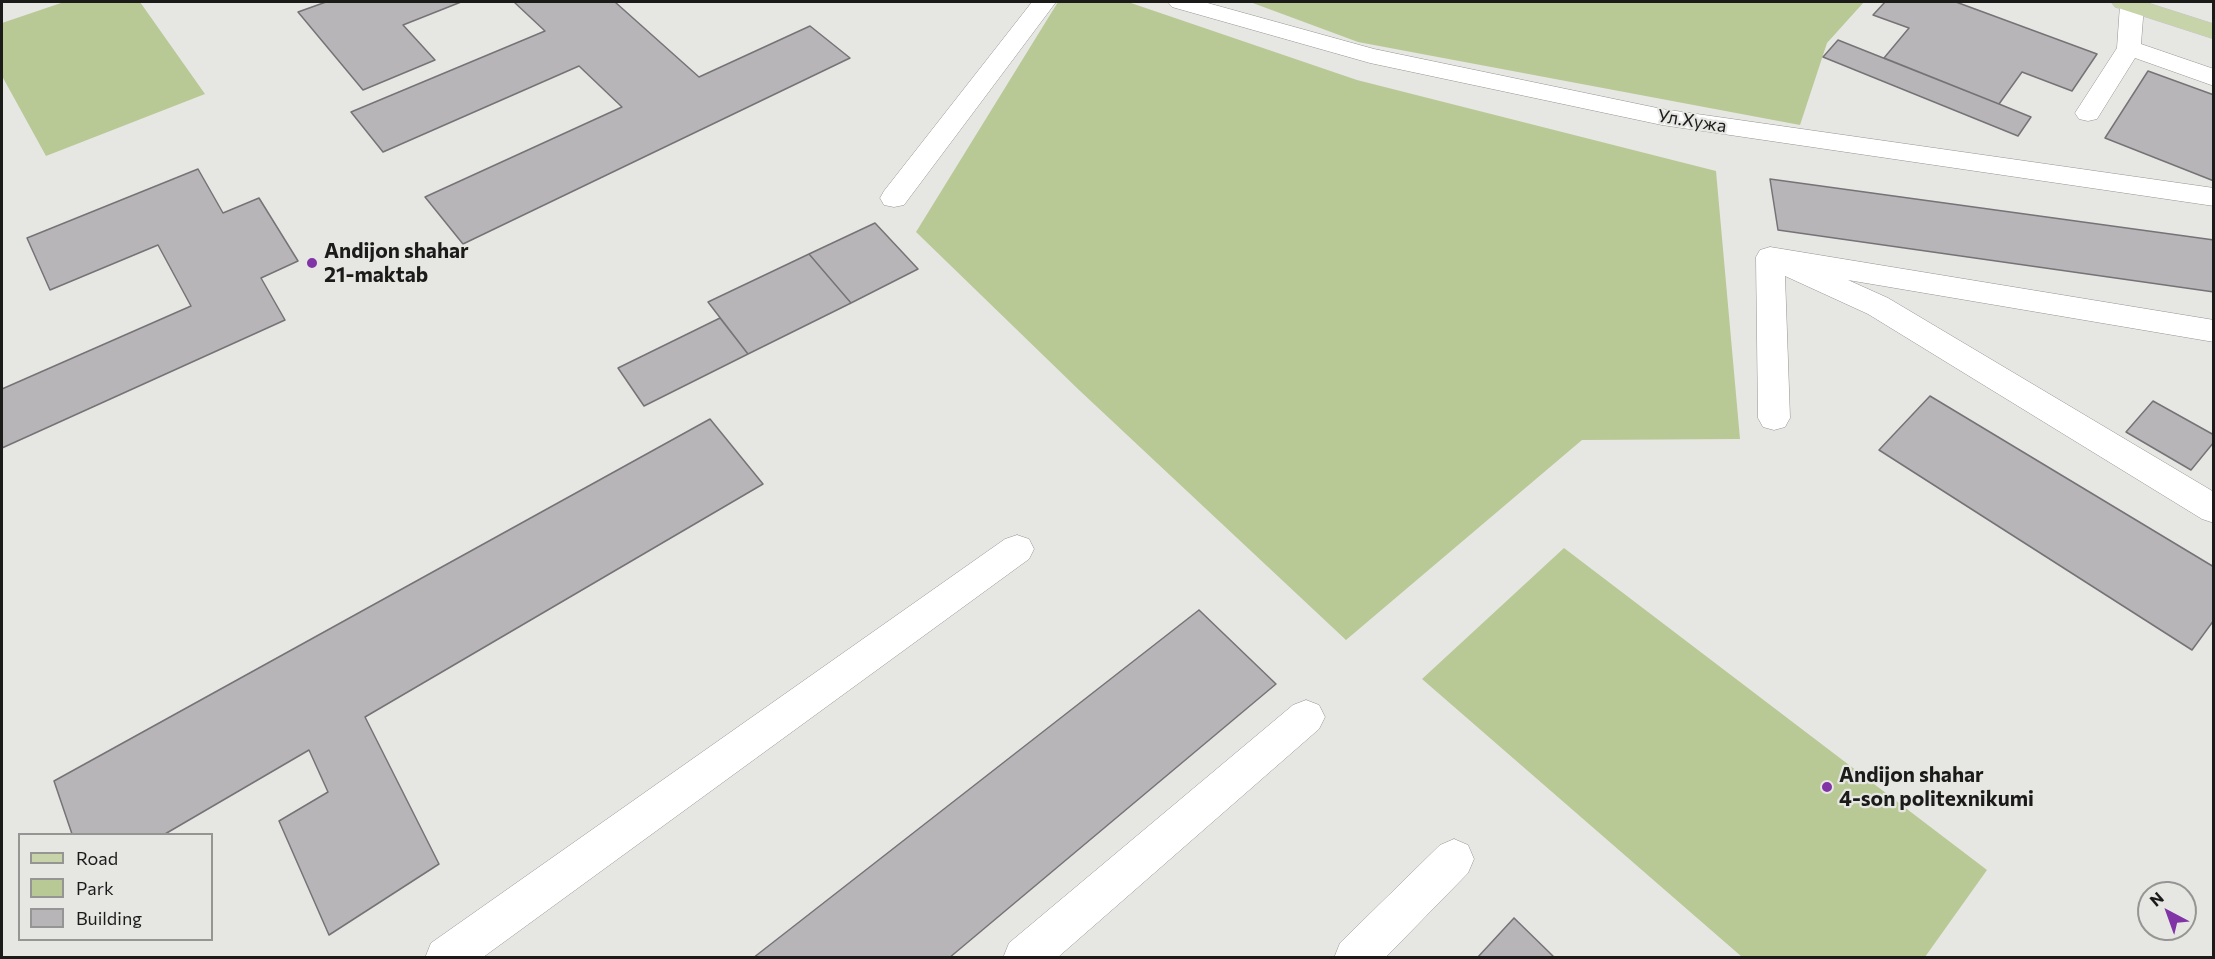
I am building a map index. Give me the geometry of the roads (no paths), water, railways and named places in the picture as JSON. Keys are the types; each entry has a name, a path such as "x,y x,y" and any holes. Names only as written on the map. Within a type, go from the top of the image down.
{"main road":[{"path":"2188,2 2214,10"},
{"path":"2128,3 2214,32"}],"street":[{"path":"894,198 1044,2"},
{"name":"Ул.Хужа","path":"1180,2 1370,56 1662,117 2214,197"},
{"path":"2088,113 2128,48 2128,3"},
{"path":"2128,48 2214,78"},
{"path":"1770,258 2214,331"},
{"path":"1770,258 1774,418"},
{"path":"1770,258 1878,306 2214,509"},
{"path":"446,957 1017,549"},
{"path":"1024,957 1306,717"},
{"path":"1354,957 1454,859"}],"place":[{"name":"Andijon shahar 21-maktab","path":"312,263"},
{"name":"Andijon shahar 4-son politexnikumi","path":"1827,787"}]}
